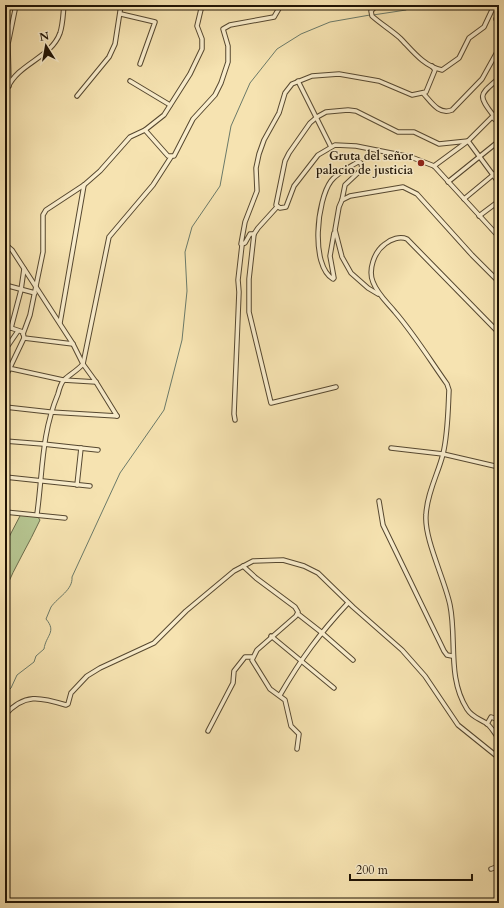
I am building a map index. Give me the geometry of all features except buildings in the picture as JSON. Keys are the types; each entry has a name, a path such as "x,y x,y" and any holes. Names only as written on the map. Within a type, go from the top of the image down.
{"street":[{"path":"5,102 8,86 8,44 16,5"},
{"path":"8,86 21,71 40,58 51,47 60,34 64,5"},
{"path":"77,96 108,57 115,44 121,14 121,5"},
{"path":"5,378 8,368 24,336 30,315 43,252 43,215 51,206 84,185 100,171 130,137 145,130 161,118 196,63 202,49 202,39 197,26 202,5"},
{"path":"37,514 42,480 43,444 50,412 63,380 76,372 82,364 109,237 153,184 171,157 174,156 193,120 215,95 228,62 228,46 223,29 226,26 274,17 281,5"},
{"path":"377,5 371,11 372,16 400,38 411,52 432,66 442,70 455,61 463,52 469,38 484,26 492,10 499,5"},
{"path":"121,14 155,22 140,64"},
{"path":"423,94 440,111 446,112 452,110 482,79 498,53 499,47"},
{"path":"235,420 239,292 238,280 242,245 240,243 245,222 257,191 256,168 259,154 266,136 279,113 285,93 292,84 312,76 339,74 379,81 412,95 423,94 426,92 435,70 432,66"},
{"path":"499,78 484,91 482,96 482,100 493,117 499,123"},
{"path":"130,81 170,105"},
{"path":"298,81 331,147"},
{"path":"336,387 271,403 250,312 249,279 254,234 277,207 276,202 285,161 310,123 326,112 348,110 356,111 398,132 414,132 439,144 468,141"},
{"path":"434,166 468,141 499,110"},
{"path":"145,130 168,156 171,157"},
{"path":"468,141 499,183"},
{"path":"448,182 499,141"},
{"path":"277,207 286,207 294,186 318,155 331,147 342,145 356,146 405,155 434,166 499,237"},
{"path":"358,162 361,163 362,169 345,185 342,200 330,256 333,279 328,276 321,260 317,237 318,216 331,180 358,162"},
{"path":"464,199 499,170"},
{"path":"60,324 84,185"},
{"path":"342,200 364,192 402,187 408,188 417,194 472,255 499,282"},
{"path":"480,216 499,200"},
{"path":"495,233 499,229"},
{"path":"335,230 342,257 351,273 368,288 379,294"},
{"path":"242,245 250,234 254,234"},
{"path":"499,333 408,239 404,238 386,242 382,246 373,261 371,270 373,281 379,294 395,312 447,384 449,390 443,454 429,496 425,516 427,529 450,604 453,623 452,656 459,691 466,709 472,716 487,724 499,740"},
{"path":"5,244 12,250 73,344 82,364 96,382 117,416 50,412 5,407"},
{"path":"11,328 21,290 24,269"},
{"path":"5,285 35,293"},
{"path":"5,326 21,331 24,336 73,344"},
{"path":"5,350 18,331"},
{"path":"8,368 63,380 96,382"},
{"path":"5,442 43,444 98,450"},
{"path":"77,485 81,448"},
{"path":"391,448 443,454 499,467"},
{"path":"5,477 90,486"},
{"path":"379,501 383,525 392,545 444,651 447,655 452,656"},
{"path":"5,512 65,518"},
{"path":"5,715 20,700 42,699 66,705 68,704 71,693 87,676 100,668 154,643 203,596 234,571 253,561 272,559 283,560 304,566 318,573 348,603 402,650 425,676 458,725 499,758"},
{"path":"243,566 256,578 295,607 298,614 353,660"},
{"path":"280,695 300,661 321,632 348,603"},
{"path":"208,731 233,683 235,668 245,657 252,657 271,636 298,614"},
{"path":"271,636 334,688"},
{"path":"252,657 252,660 268,686 280,695 286,704 291,726 299,734 297,750"},
{"path":"487,724 491,717 499,720"},
{"path":"491,869 499,866"}],"green space":[{"path":"21,514 38,517 40,520 5,590 5,555 9,537"}],"waterway":[{"path":"373,15 406,10 413,5"},
{"path":"5,694 11,688 17,675 34,662 36,656 44,649 51,631 51,627 46,619 51,607 68,590 72,582 72,577 120,473 164,410 182,340 187,291 185,252 192,227 220,186 231,126 250,83 277,49 301,34 330,22 370,15"}],"place":[{"name":"Gruta del señor palacio de justicia","path":"421,163"}]}
